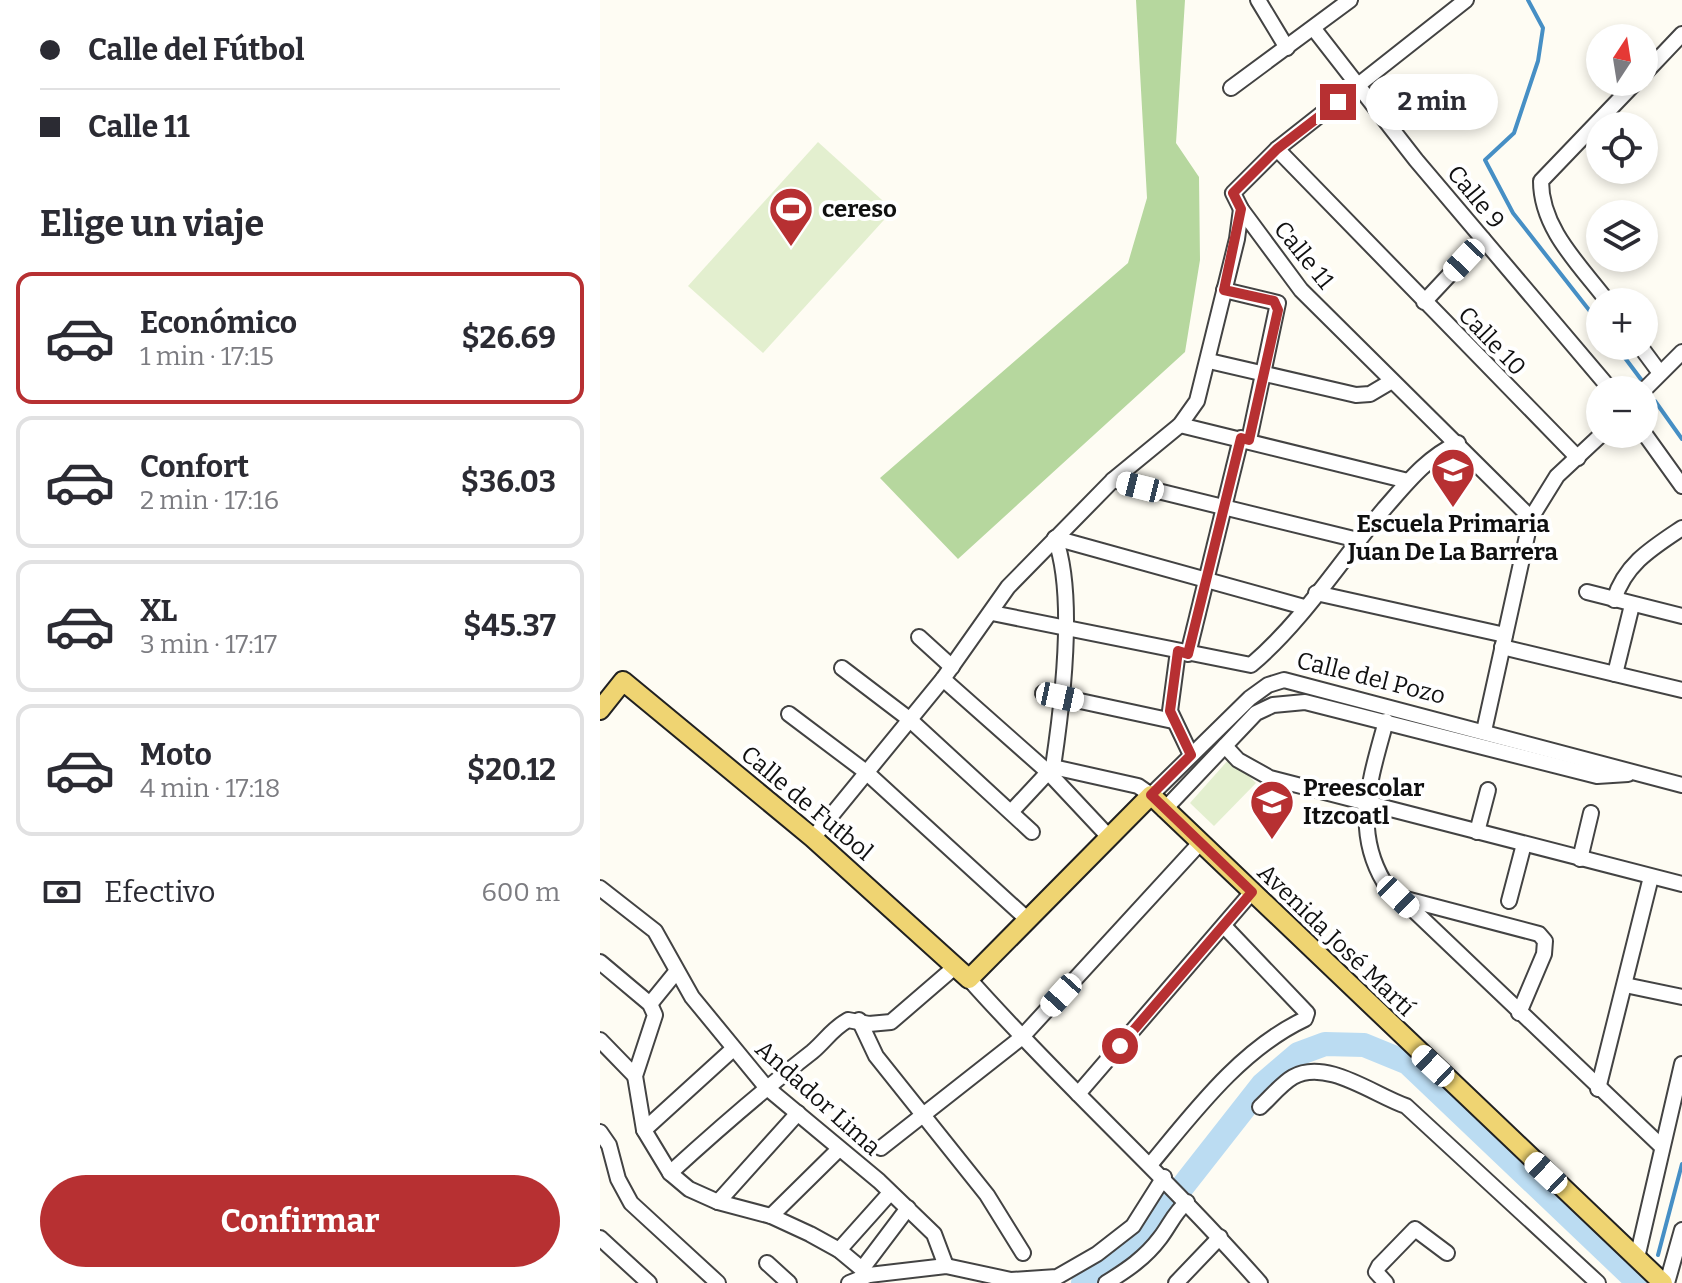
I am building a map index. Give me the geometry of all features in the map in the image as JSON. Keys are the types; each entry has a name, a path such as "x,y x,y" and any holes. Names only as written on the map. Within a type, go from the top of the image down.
{"main road":[{"name":"Calle de Futbol","path":"600,710 623,681 813,838 962,972"},
{"name":"Avenida José Martí","path":"1151,795 1665,1283"},
{"name":"Calle del Pozo","path":"962,972 1028,920 1151,795"}],"street":[{"path":"1258,0 1287,48"},
{"path":"1231,88 1350,0"},
{"path":"813,838 947,673 1008,587 1113,480 1180,425 1197,401 1209,361 1241,209 1233,193 1277,149 1466,0"},
{"name":"Calle 9","path":"1314,29 1483,239 1599,376"},
{"path":"1658,59 1682,34"},
{"path":"1597,288 1547,221 1541,203 1541,181 1623,96"},
{"name":"Calle 10","path":"1277,149 1578,458"},
{"name":"Calle 11","path":"1241,209 1301,290 1531,518"},
{"path":"1424,302 1483,239"},
{"path":"1191,755 1173,721 1169,699 1205,580 1222,508 1265,372 1278,303 1224,290"},
{"path":"1657,376 1682,352"},
{"path":"1650,360 1660,373"},
{"path":"1209,361 1356,395 1370,394 1392,381"},
{"path":"1180,425 1408,481"},
{"path":"992,613 1251,665 1316,593 1408,481 1427,461 1458,443"},
{"path":"1484,731 1531,518 1557,476 1588,448"},
{"path":"1655,448 1682,486"},
{"path":"1113,480 1358,540"},
{"path":"1614,600 1620,581 1631,566 1682,528"},
{"path":"1055,538 1304,607"},
{"path":"1011,812 1050,770 1065,627 1064,562 1055,538"},
{"path":"1587,592 1682,616"},
{"path":"1316,593 1682,690"},
{"path":"1615,674 1632,605"},
{"path":"919,637 947,673 1050,770 1109,837"},
{"path":"842,668 909,719 1032,832"},
{"name":"Calle del Pozo","path":"1151,795 1250,698 1268,685 1284,680 1682,785"},
{"path":"1043,693 1173,721"},
{"path":"1164,810 1256,713 1273,705 1305,702 1426,731 1468,746 1494,748 1597,776 1616,777 1632,773"},
{"path":"789,714 866,772 1028,920"},
{"path":"1386,721 1365,803 1365,826 1373,863 1398,897 1660,1145"},
{"path":"1225,746 1238,760 1270,778 1682,884"},
{"path":"1050,770 1138,786 1151,795"},
{"path":"1477,832 1488,790"},
{"path":"1580,859 1591,813"},
{"path":"881,1148 1021,1038 1200,843"},
{"path":"1509,901 1524,844"},
{"path":"1598,1089 1651,877"},
{"name":"Andador Lima","path":"600,888 655,931 676,972 732,1050 775,1080 798,1113 934,1234 946,1266"},
{"path":"1078,1094 1252,892"},
{"path":"1398,897 1539,934 1545,941 1544,954 1519,1013"},
{"path":"1150,1165 1206,1098 1282,1030 1305,1019 1307,1013 1305,1007 1225,927"},
{"path":"600,962 650,1004 655,1015 635,1076 644,1130 670,1173 689,1189 718,1202 771,1216 839,1250 865,1272 946,1266 1011,1280 1057,1277 1097,1254 1133,1226 1167,1180"},
{"path":"650,1004 676,972"},
{"path":"670,1173 775,1080 822,1044 829,1031 848,1020 869,1024 891,1022 962,972 1021,1038 1167,1180 1260,1283"},
{"path":"1625,985 1682,997"},
{"path":"859,1020 876,1056 987,1195 1023,1253"},
{"path":"600,1040 635,1076"},
{"path":"644,1130 732,1050"},
{"path":"1637,1258 1660,1145 1682,1064"},
{"path":"1260,1107 1294,1076 1316,1071 1334,1073 1406,1106 1595,1282"},
{"path":"718,1202 798,1113"},
{"path":"600,1132 609,1145 618,1179 631,1203 718,1283"},
{"path":"771,1216 838,1150"},
{"path":"839,1250 890,1193"},
{"path":"1106,1283 1136,1265 1162,1236 1173,1214 1187,1202"},
{"path":"849,1283 865,1272 908,1208"},
{"path":"1386,1283 1376,1272 1379,1266 1415,1229 1447,1253"},
{"path":"1665,1283 1682,1230"},
{"path":"1176,1283 1220,1237"},
{"path":"600,1238 649,1283"},
{"path":"767,1263 789,1283"}],"green space":[{"path":"1136,0 1185,0 1176,143 1199,177 1200,260 1185,352 958,559 880,478 1128,263 1147,198"},
{"name":"cereso","path":"818,142 893,210 763,353 688,286"},
{"path":"1230,758 1256,783 1214,826 1190,803"}],"waterway":[{"path":"1528,0 1543,28 1538,61 1514,133 1485,160 1513,213 1586,306"},
{"path":"1626,360 1638,376"},
{"path":"1658,405 1682,439"},
{"path":"1183,1186 1263,1084 1298,1054 1325,1044 1364,1045 1408,1063 1639,1283"},
{"path":"1658,1255 1682,1164"},
{"path":"1083,1283 1110,1266 1169,1205"}],"place":[{"name":"cereso","path":"791,248"},
{"name":"Escuela Primaria Juan De La Barrera","path":"1453,509"},
{"name":"Preescolar Itzcoatl","path":"1272,841"}],"route":[{"path":"1120,1046 1252,892 1151,795 1191,755 1170,711 1169,699 1178,651 1188,654 1241,438 1249,440 1278,310 1278,303 1274,301 1224,290 1241,209 1233,193 1277,149 1338,102"}]}
